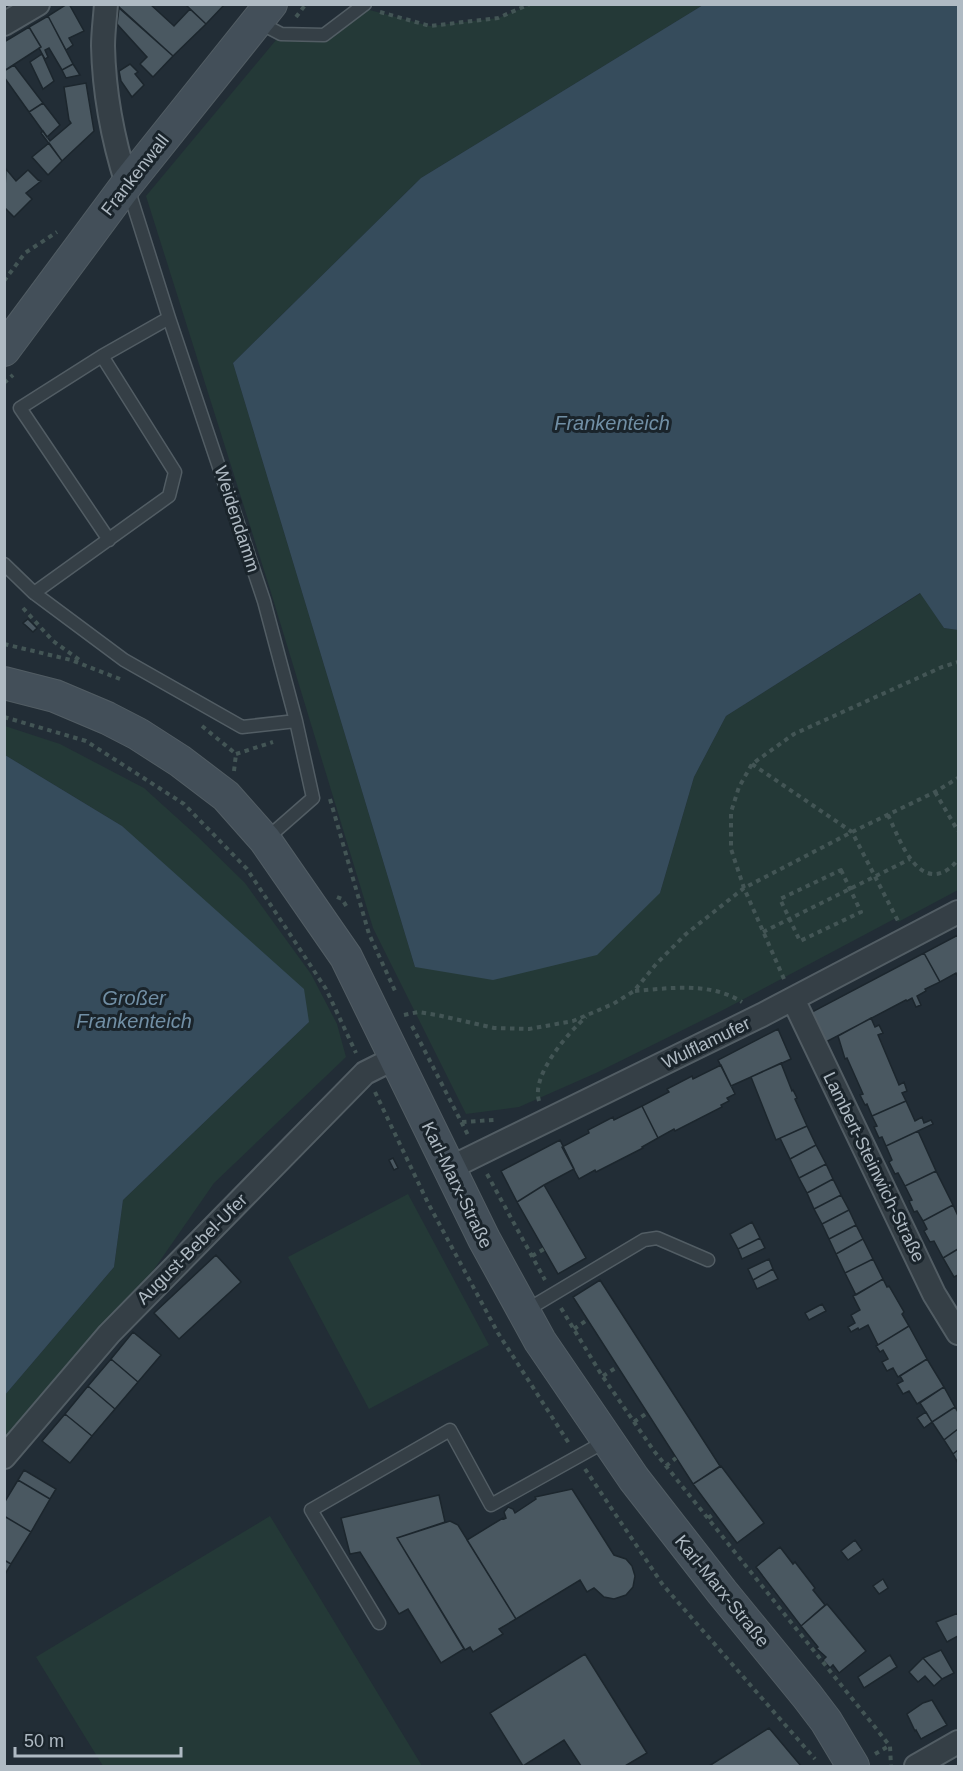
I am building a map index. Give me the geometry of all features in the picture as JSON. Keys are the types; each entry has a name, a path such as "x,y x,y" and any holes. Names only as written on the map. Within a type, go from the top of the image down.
{"main road":[{"name":"Frankenwall","path":"4,350 127,184 264,13"},
{"name":"Karl-Marx-Straße","path":"4,683 55,696 138,734 180,761 226,796 265,840 346,957 395,1058 463,1161 484,1239 540,1341 607,1440 671,1527 826,1721 854,1767"}],"street":[{"path":"4,24 38,4"},
{"path":"106,4 103,46 108,105 127,184"},
{"name":"Wulflamufer","path":"463,1161 762,1015 958,912"},
{"name":"Lambert-Steinwich-Straße","path":"793,999 934,1294 958,1333"},
{"name":"August-Bebel-Ufer","path":"4,1457 109,1334 365,1073 395,1058"},
{"path":"916,1767 958,1742"}],"lane":[{"path":"264,13 281,34 324,35 364,6"},
{"name":"Weidendamm","path":"127,184 264,601 296,721 313,798 265,840"},
{"path":"108,540 21,408 102,356 170,318"},
{"path":"34,593 169,496 175,472 102,356"},
{"path":"4,564 34,593 124,660 242,728 296,721"},
{"path":"524,1312 552,1293 644,1240 657,1238 708,1260"},
{"path":"379,1623 311,1510 450,1430 491,1505 607,1440"}],"path":[{"path":"364,6 430,26 498,18 530,4"},
{"path":"4,281 25,253 61,229"},
{"path":"16,601 52,641 95,669"},
{"path":"4,644 71,660 122,680"},
{"path":"793,999 744,888 731,849 731,812 739,787 752,764 794,734 942,667 958,662"},
{"path":"4,717 86,741 183,804 247,869 326,989 351,1041"},
{"path":"193,721 236,754"},
{"path":"752,764 852,831 908,940"},
{"path":"406,1014 418,1012 494,1028 529,1029 573,1021 614,1004 634,991 657,963 686,934 744,888 852,831 935,792 958,778"},
{"path":"935,792 958,831"},
{"path":"888,815 910,859 918,868 930,874 943,873 955,865 958,859"},
{"path":"763,932 910,859"},
{"path":"841,870 861,912 800,941 789,919 780,899 841,870"},
{"path":"369,934 396,994"},
{"path":"634,991 670,988 708,989 735,998 762,1015"},
{"path":"401,1004 462,1122 463,1161 532,1256 603,1376 666,1466 890,1746 891,1767"},
{"path":"542,1110 537,1094 547,1063 574,1028 589,1014"},
{"path":"532,1256 544,1249"},
{"path":"574,1329 587,1320"},
{"path":"603,1376 617,1367"},
{"path":"634,1422 647,1413"},
{"path":"666,1466 676,1458"},
{"path":"708,1518 715,1513"}],"green space":[{"path":"530,5 703,5 421,178 233,363 415,967 660,893 694,777 726,716 921,593 944,628 958,630 958,890 898,922 896,918 725,1009 596,1073 519,1107 466,1114 373,928 269,586 146,196 281,34 324,35 362,8 430,26 498,18"},
{"path":"5,726 60,744 144,788 197,836 245,883 311,974 337,1024 346,1057 214,1183 109,1334 5,1457 5,1395 114,1267 123,1200 309,1022 122,826 5,755"},
{"path":"408,1194 489,1345 369,1409 288,1257"},
{"path":"270,1516 422,1766 103,1766 36,1657"}],"water":[{"name":"Frankenteich","path":"703,5 958,5 958,630 944,628 920,593 726,716 694,777 660,893 597,955 493,980 415,967 233,363 421,178"},
{"name":"Großer Frankenteich","path":"5,755 122,826 304,989 309,1022 123,1200 114,1267 5,1395"}],"building":[{"path":"67,4 84,31 69,38 73,45 66,50 48,16"},
{"path":"118,4 150,4 174,26 190,9 206,24 173,56"},
{"path":"185,4 225,4 206,24"},
{"path":"119,8 173,56 153,77 140,64 147,57 117,24"},
{"path":"48,16 73,64 62,70 49,48 45,50 48,57 45,59 29,27"},
{"path":"29,27 41,47 4,71 4,42"},
{"path":"42,54 54,81 43,89 30,62"},
{"path":"73,64 80,75 66,78 62,70"},
{"path":"130,64 138,72 135,74 144,85 132,97 121,81 119,71"},
{"path":"14,65 43,103 29,112 4,77 4,71"},
{"path":"86,83 94,131 62,161 41,133 43,131 50,141 71,123 64,87"},
{"path":"43,103 60,125 47,137 29,112"},
{"path":"49,143 62,161 48,175 32,157"},
{"path":"6,169 16,181 28,170 41,181 26,193 32,199 14,217 4,207"},
{"path":"28,619 37,628 33,632 23,623"},
{"path":"958,935 958,978 956,973 940,982 924,953"},
{"path":"924,953 940,982 925,989 926,991 917,996 921,1005 916,1007 912,998 906,1000 824,1043 812,1012"},
{"path":"871,1018 875,1027 879,1025 883,1033 878,1035 899,1085 904,1082 907,1091 902,1093 906,1101 872,1116 860,1095 863,1094 847,1058 845,1059 838,1036"},
{"path":"778,1029 791,1059 731,1086 718,1060"},
{"path":"781,1063 807,1126 776,1140 751,1077"},
{"path":"721,1065 735,1094 727,1098 729,1101 721,1105 722,1107 658,1138 642,1106 669,1092 667,1089 692,1076 693,1079"},
{"path":"906,1101 915,1121 922,1117 924,1123 931,1120 933,1124 886,1146 882,1137 879,1138 872,1116"},
{"path":"642,1106 658,1138 643,1148 579,1179 562,1147 613,1117 614,1120"},
{"path":"807,1126 816,1145 790,1159 780,1138"},
{"path":"918,1131 936,1171 905,1186 889,1162 892,1160 886,1146"},
{"path":"560,1140 574,1169 517,1202 501,1171"},
{"path":"816,1145 826,1164 799,1178 790,1159"},
{"path":"393,1158 398,1168 394,1170 389,1160"},
{"path":"826,1164 833,1179 807,1193 799,1178"},
{"path":"936,1171 953,1205 923,1221 917,1211 914,1212 909,1201 912,1200 905,1186"},
{"path":"833,1179 841,1195 814,1209 807,1193"},
{"path":"544,1185 586,1258 558,1274 517,1202"},
{"path":"841,1195 849,1210 822,1224 814,1209"},
{"path":"953,1205 958,1216 958,1249 943,1258 934,1241 930,1242 924,1231 927,1229 923,1221"},
{"path":"849,1210 856,1225 829,1239 822,1224"},
{"path":"752,1222 760,1238 738,1249 730,1234"},
{"path":"856,1225 863,1239 836,1254 829,1239"},
{"path":"760,1238 765,1248 742,1259 738,1249"},
{"path":"863,1239 873,1259 845,1273 836,1254"},
{"path":"958,1249 958,1275 954,1277 943,1258"},
{"path":"216,1255 241,1282 179,1339 154,1313"},
{"path":"769,1259 773,1269 753,1280 748,1269"},
{"path":"873,1259 883,1279 856,1295 845,1273"},
{"path":"773,1269 778,1279 757,1289 753,1280"},
{"path":"883,1279 904,1312 902,1314 909,1326 878,1345 868,1325 851,1332 848,1327 855,1323 851,1315 860,1310 853,1296"},
{"path":"600,1280 720,1466 693,1484 573,1297"},
{"path":"822,1304 826,1311 809,1320 805,1313"},
{"path":"909,1326 927,1359 898,1377 893,1368 887,1371 882,1362 888,1359 883,1350 880,1352 876,1346"},
{"path":"133,1332 161,1355 138,1382 111,1359"},
{"path":"111,1359 138,1382 115,1409 88,1386"},
{"path":"927,1359 944,1387 917,1404 909,1391 903,1394 897,1384 903,1381 900,1376"},
{"path":"88,1386 115,1409 92,1436 65,1414"},
{"path":"944,1387 955,1407 932,1422 920,1403"},
{"path":"955,1407 958,1412 958,1429 944,1440 932,1422"},
{"path":"926,1412 932,1422 924,1428 917,1418"},
{"path":"65,1414 92,1436 70,1463 42,1441"},
{"path":"958,1429 958,1450 953,1454 944,1440"},
{"path":"958,1450 958,1463 953,1454"},
{"path":"721,1466 764,1523 737,1543 693,1484"},
{"path":"24,1470 56,1489 50,1499 18,1480"},
{"path":"18,1480 50,1499 31,1532 4,1516 4,1503"},
{"path":"572,1489 614,1555 626,1559 632,1566 635,1576 633,1587 626,1595 614,1599 604,1597 594,1588 587,1592 580,1580 516,1619 467,1540 506,1518 504,1512 508,1507 515,1513 536,1499 535,1497"},
{"path":"439,1495 445,1522 397,1538 464,1649 441,1663 408,1609 399,1614 360,1552 350,1554 341,1518"},
{"path":"4,1516 31,1532 11,1564 4,1560"},
{"path":"450,1521 458,1525 516,1619 499,1629 503,1634 473,1652 470,1647 465,1650 397,1538"},
{"path":"855,1540 862,1550 848,1560 841,1551"},
{"path":"780,1547 793,1564 795,1562 825,1605 801,1626 756,1567"},
{"path":"4,1560 11,1564 4,1576"},
{"path":"883,1579 888,1588 879,1594 873,1586"},
{"path":"827,1604 866,1651 839,1673 833,1665 830,1668 823,1660 826,1657 816,1648 818,1647 801,1626"},
{"path":"958,1613 958,1636 947,1642 936,1622"},
{"path":"941,1650 954,1673 942,1679 923,1658"},
{"path":"585,1654 647,1753 625,1766 581,1766 564,1740 523,1766 490,1713"},
{"path":"890,1655 897,1667 864,1688 858,1677"},
{"path":"923,1658 942,1679 934,1686 925,1676 918,1682 909,1672"},
{"path":"932,1700 947,1725 921,1739 907,1714"},
{"path":"769,1728 801,1766 709,1766"}]}
